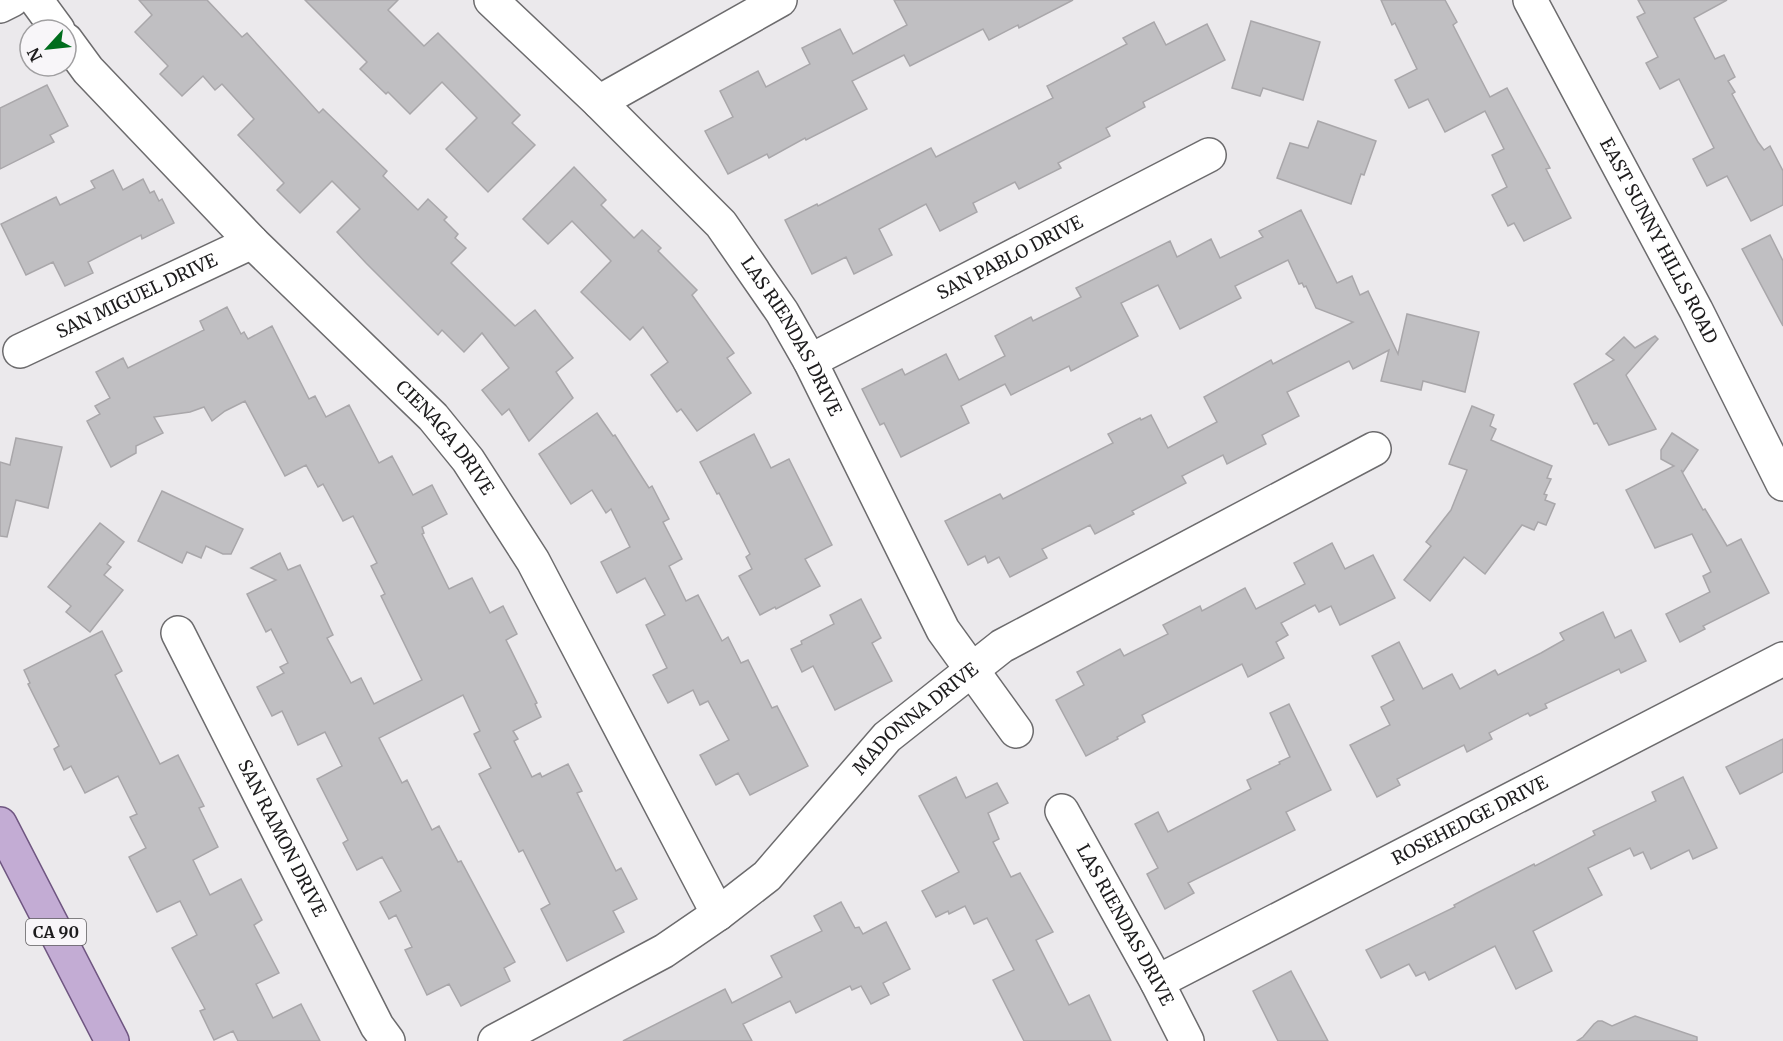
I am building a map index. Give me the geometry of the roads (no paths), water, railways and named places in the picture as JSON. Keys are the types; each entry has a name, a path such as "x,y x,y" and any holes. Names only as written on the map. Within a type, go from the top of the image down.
{"main road":[{"name":"CA 90","path":"0,824 112,1041"}],"street":[{"path":"0,6 12,0"},
{"path":"36,0 49,18"},
{"name":"LAS RIENDAS DRIVE","path":"491,0 599,102 721,224 782,312 810,361 943,630 1016,731"},
{"path":"599,102 780,0"},
{"name":"EAST SUNNY HILLS ROAD","path":"1530,0 1696,310 1783,484"},
{"name":"CIENAGA DRIVE","path":"78,56 88,70 252,242 433,417 468,460 533,561 718,915"},
{"name":"SAN PABLO DRIVE","path":"810,361 1209,155"},
{"name":"SAN MIGUEL DRIVE","path":"20,351 252,242"},
{"name":"MADONNA DRIVE","path":"495,1041 664,951 718,915 767,876 887,737 1002,646 1374,449"},
{"name":"SAN RAMON DRIVE","path":"178,633 377,1026 388,1041"},
{"name":"ROSEHEDGE DRIVE","path":"1156,982 1783,659"},
{"name":"LAS RIENDAS DRIVE","path":"1062,811 1187,1041"}]}
